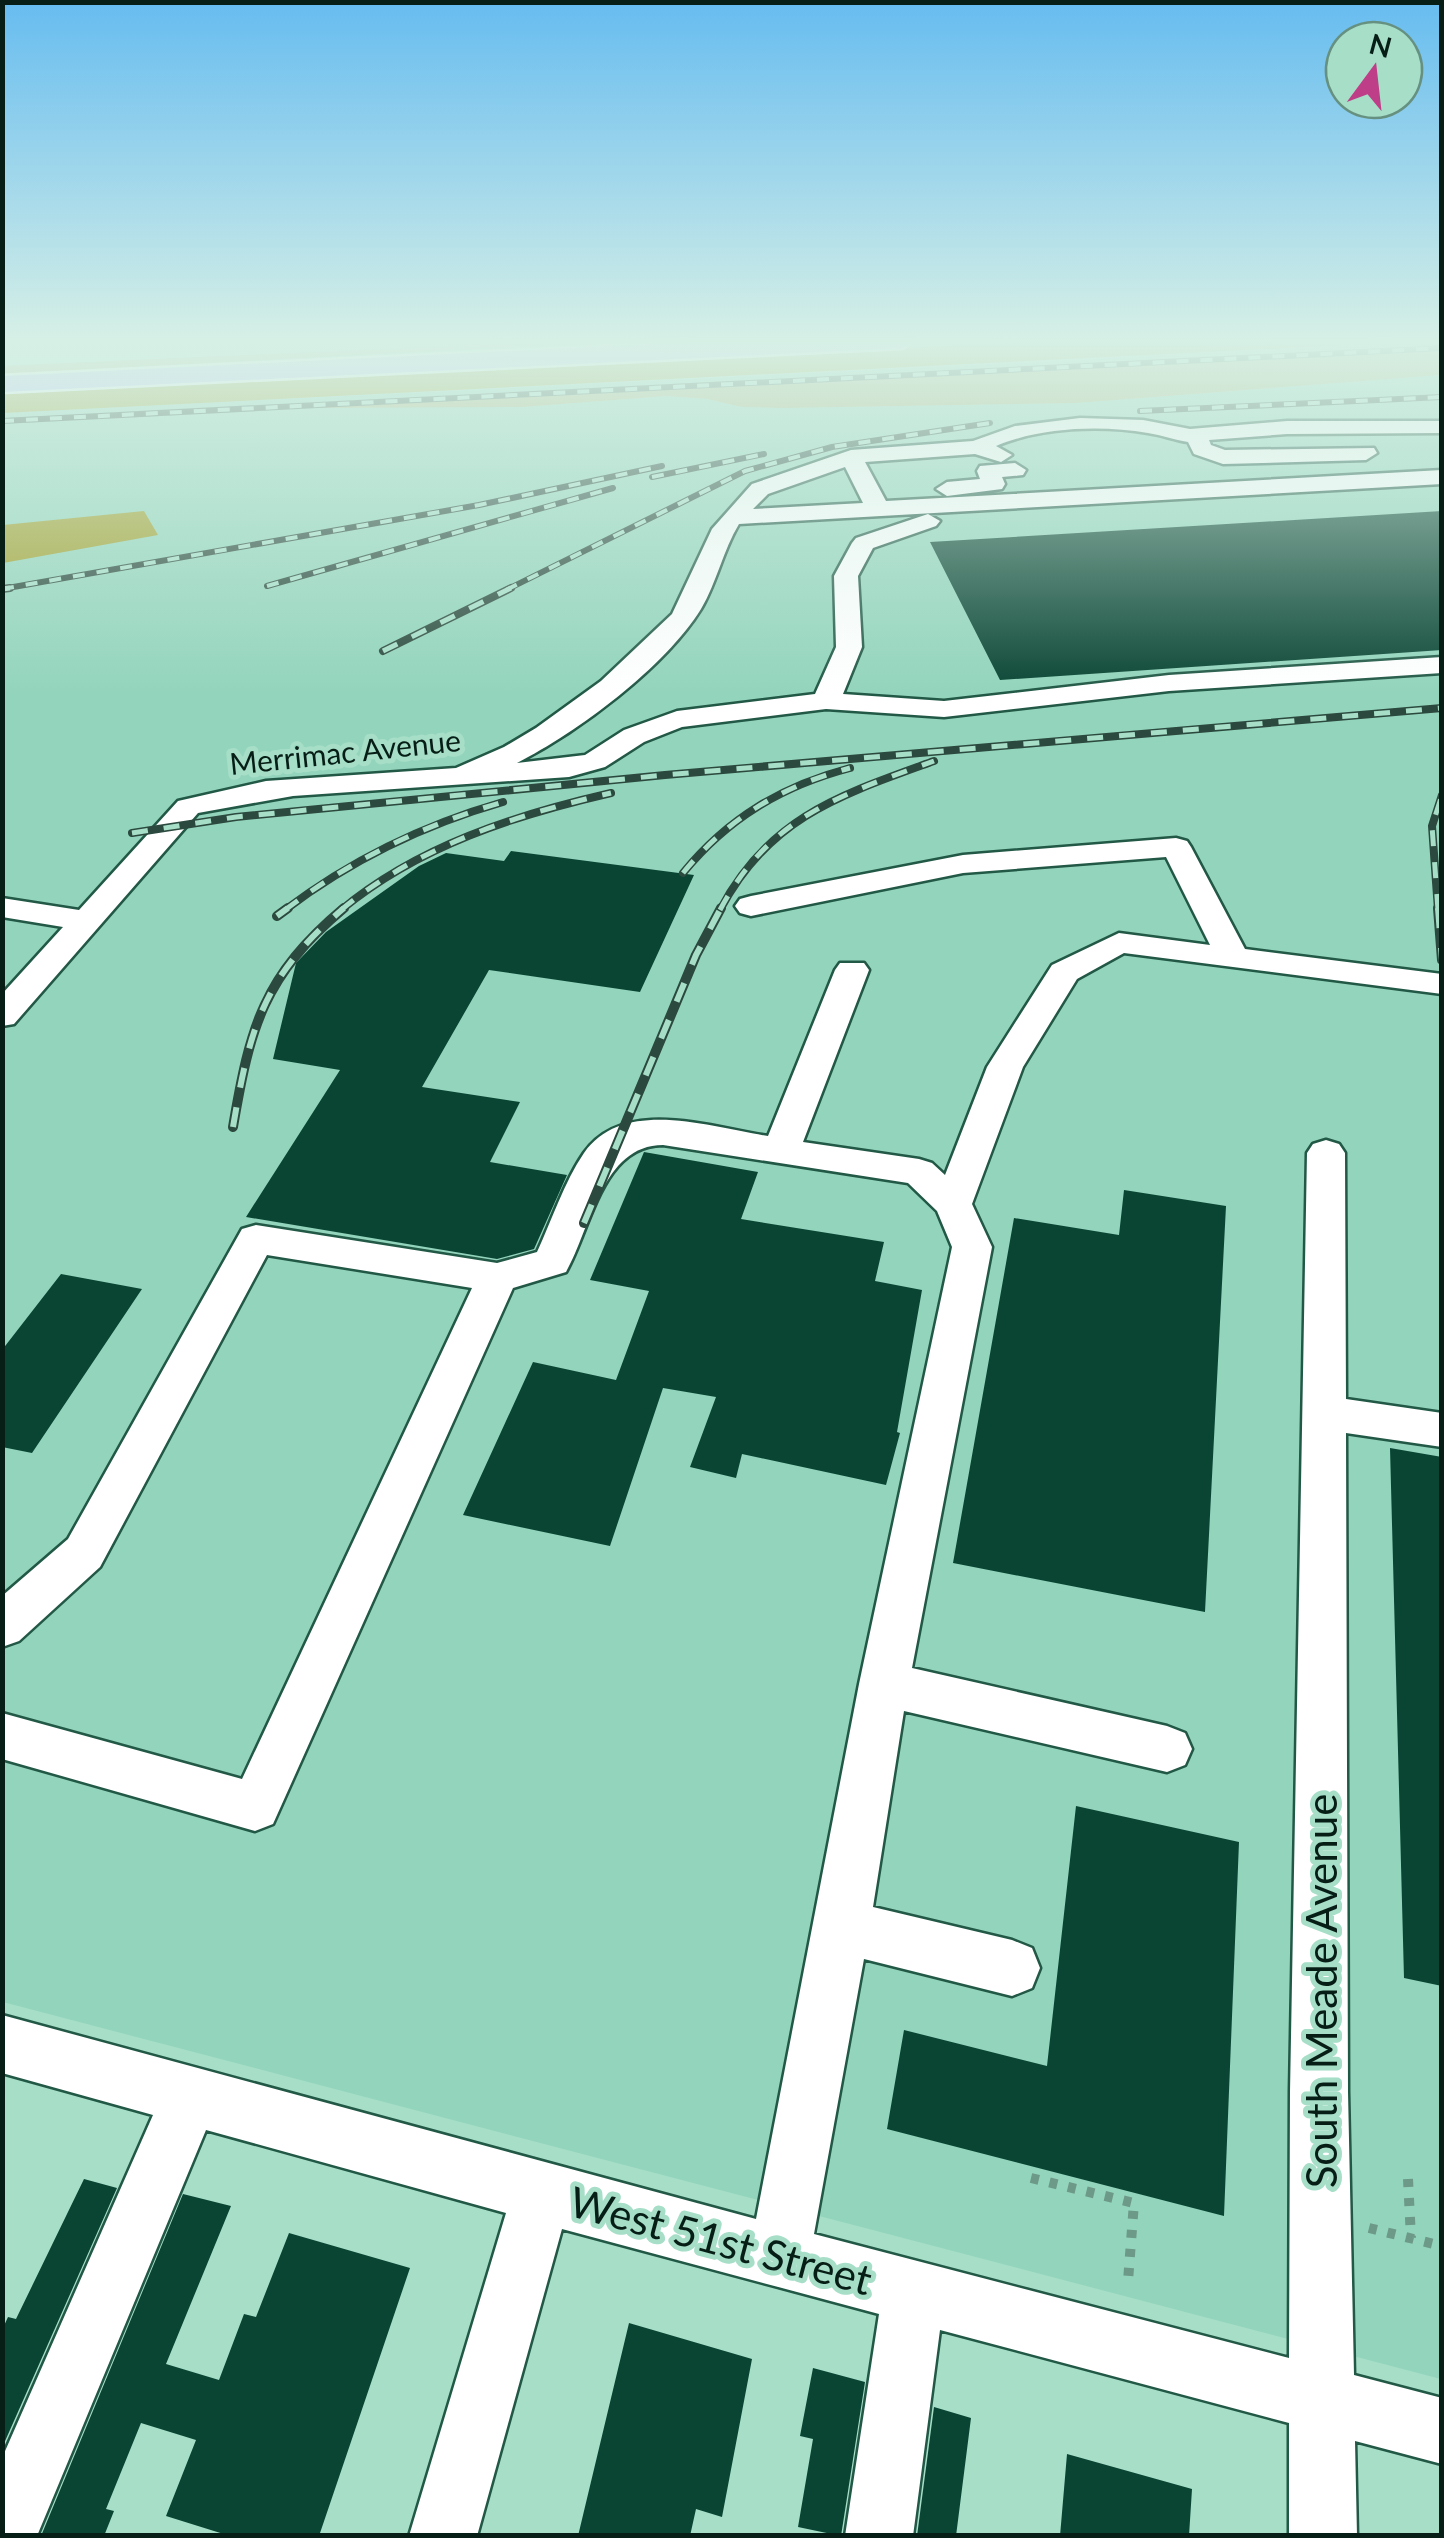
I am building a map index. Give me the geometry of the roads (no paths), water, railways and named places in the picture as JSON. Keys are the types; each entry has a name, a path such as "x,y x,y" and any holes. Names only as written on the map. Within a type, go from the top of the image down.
{"street":[{"path":"739,510 760,489 847,458"},
{"path":"852,458 874,501"},
{"path":"1003,458 1039,501"},
{"path":"739,510 874,501 975,487 994,484 988,472 1015,470"},
{"path":"874,501 1039,501 1442,477"},
{"path":"826,701 849,647 846,576 864,543 908,526 1012,502"},
{"name":"Merrimac Avenue","path":"2,1016 188,807 220,797 461,776 500,762 618,681 684,616 716,537 739,510"},
{"path":"461,776 569,768 595,762 634,736 677,719 826,701 944,708 1169,682 1442,666"},
{"path":"751,906 962,864 1176,847 1232,956"},
{"path":"2,906 85,921"},
{"path":"953,1204 1005,1067 1064,972 1119,943 1442,984"},
{"path":"781,1151 852,970"},
{"path":"2,1626 84,1553 256,1238 497,1278 552,1262 600,1158 634,1133 664,1133 919,1172 953,1204 972,1247 884,1684 779,2257"},
{"name":"South Meade Avenue","path":"1324,2536 1319,2092 1326,1153"},
{"path":"2,1736 255,1808 497,1278"},
{"path":"1322,1430 1442,1430"},
{"path":"884,1684 1166,1749"},
{"path":"842,1927 1012,1968"},
{"name":"West 51st Street","path":"2,2044 779,2257 1442,2431"},
{"path":"2,2536 192,2093"},
{"path":"443,2536 542,2193"},
{"path":"879,2536 914,2291"}],"railway":[{"path":"652,477 742,458"},
{"path":"506,590 745,471 791,458"},
{"path":"10,588 2,589 479,505 662,466"},
{"path":"267,586 613,488"},
{"path":"383,651 511,588"},
{"path":"132,833 236,817 665,775 1442,708"},
{"path":"720,910 739,878 784,831 838,799 934,761"},
{"path":"683,873 719,836 758,807 802,784 850,768"},
{"path":"341,910 402,868 469,836 611,793"},
{"path":"1438,910 1432,826 1442,795"},
{"path":"285,910 336,875 389,846 503,802"},
{"path":"277,916 288,908"},
{"path":"233,1127 246,1060 264,1005 295,957 344,908"},
{"path":"584,1223 696,955 721,908"},
{"path":"1438,908 1442,960"}]}
